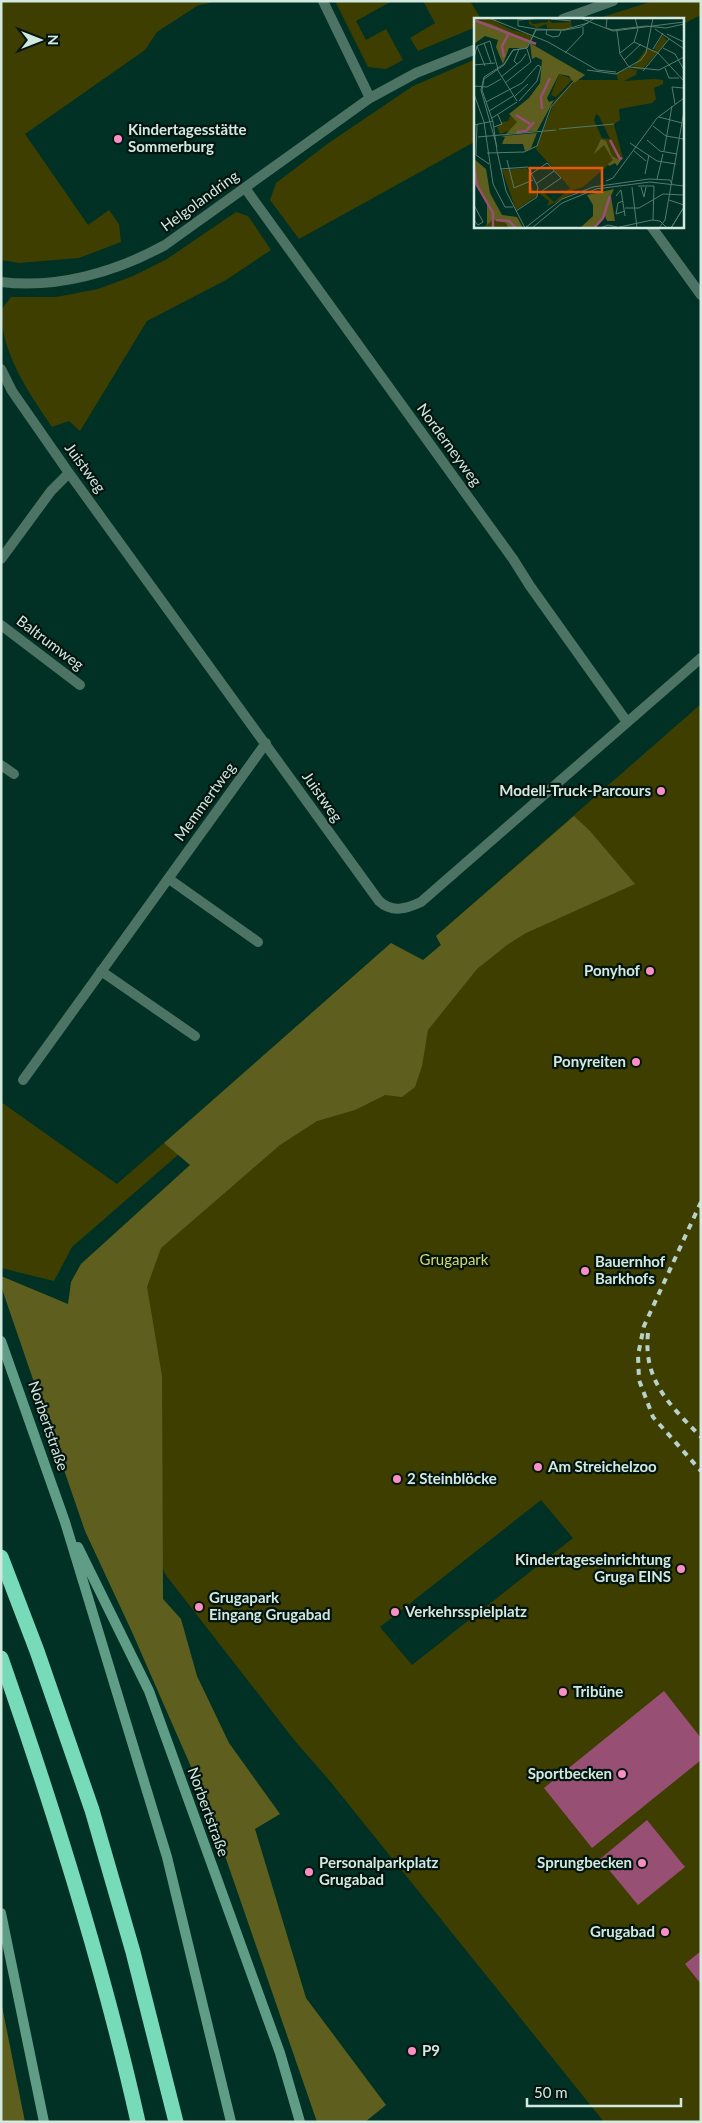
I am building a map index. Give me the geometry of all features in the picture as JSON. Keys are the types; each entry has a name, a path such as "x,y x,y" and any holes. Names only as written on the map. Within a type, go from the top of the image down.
{"highway":[{"path":"1,1556 37,1650 92,1810 133,1952 176,2122"},
{"path":"1,1658 55,1819 96,1959 138,2122"}],"main road":[{"name":"Norbertstraße","path":"1,1341 65,1522 167,1857 231,2122"},
{"name":"Norbertstraße","path":"65,1522 149,1691 280,2053 300,2122"},
{"path":"1,1913 44,2122"}],"street":[{"path":"323,1 370,98"},
{"path":"567,18 613,1"},
{"name":"Helgolandring","path":"1,282 17,284 52,282 96,274 141,258 165,245 370,98 416,73 474,50"},
{"name":"Norderneyweg","path":"245,188 513,559 530,586 627,722"},
{"path":"652,228 701,295"},
{"name":"Juistweg","path":"1,369 12,392 69,472 379,901 386,907 408,909 421,902 701,658"},
{"path":"1,559 51,491 69,472"},
{"name":"Baltrumweg","path":"1,625 80,685"},
{"name":"Memmertweg","path":"23,1080 266,743"},
{"path":"1,765 14,774"},
{"path":"169,879 258,942"},
{"path":"101,971 195,1036"}],"green space":[{"path":"1,1 216,1 197,6 157,32 145,50 25,134 88,225 109,210 119,224 121,242 79,258 19,263 1,260"},
{"path":"335,1 392,1 356,21 366,40 386,29 403,60 386,69 368,67"},
{"path":"423,1 470,1 480,18 474,18 474,28 418,51 410,38 435,23"},
{"path":"653,1 701,1 701,15 684,24 684,18 599,18"},
{"path":"474,60 474,142 299,239 270,200 276,183 330,142 413,86"},
{"path":"236,212 248,216 271,250 226,280 147,321 80,431 69,421 52,427 18,372 6,342 1,310 11,297 56,297 98,289 133,276 167,259"},
{"name":"Grugapark","path":"701,704 701,2122 604,2122 329,1780 295,1741 165,1574 146,1529 71,1282 81,1264 441,945 436,936","holes":["541,1500 573,1538 412,1665 380,1627"]},
{"path":"1,1102 117,1184 164,1143 179,1154 72,1247 54,1281 1,1268"}],"shaded area":[{"path":"574,816 590,831 635,884 526,933 507,945 477,969 428,1030 422,1066 415,1087 402,1097 385,1095 355,1110 317,1121 280,1145 161,1248 147,1287 162,1376 163,1599 181,1619 197,1676 229,1743 280,1814 255,1829 306,1998 386,2105 365,2122 317,2122 206,1801 132,1632 85,1531 1,1286 1,1276 68,1304 71,1282 81,1264 190,1165 164,1143 391,943 423,960 441,945 436,936"},
{"name":"Sportbecken","path":"664,1691 701,1738 701,1760 592,1848 544,1788"},
{"name":"Sprungbecken","path":"647,1820 685,1867 638,1905 600,1859"},
{"path":"701,1951 701,1984 685,1964"},
{"path":"1,2001 25,2122 1,2122"}],"railway":[{"path":"701,1202 644,1326 638,1355 639,1380 653,1417 701,1471"},
{"path":"648,1333 648,1350 654,1379 669,1403 701,1437"}],"place":[{"name":"Kindertagesstätte Sommerburg","path":"118,139"},
{"name":"Modell-Truck-Parcours","path":"661,791"},
{"name":"Ponyhof","path":"650,971"},
{"name":"Ponyreiten","path":"636,1062"},
{"name":"Bauernhof Barkhofs","path":"585,1271"},
{"name":"Am Streichelzoo","path":"538,1467"},
{"name":"2 Steinblöcke","path":"397,1479"},
{"name":"Kindertageseinrichtung Gruga EINS","path":"681,1569"},
{"name":"Grugapark Eingang Grugabad","path":"199,1607"},
{"name":"Verkehrsspielplatz","path":"395,1612"},
{"name":"Tribüne","path":"563,1692"},
{"name":"Sportbecken","path":"622,1774"},
{"name":"Sprungbecken","path":"642,1863"},
{"name":"Personalparkplatz Grugabad","path":"309,1872"},
{"name":"Grugabad","path":"665,1932"},
{"name":"P9","path":"412,2051"}]}
